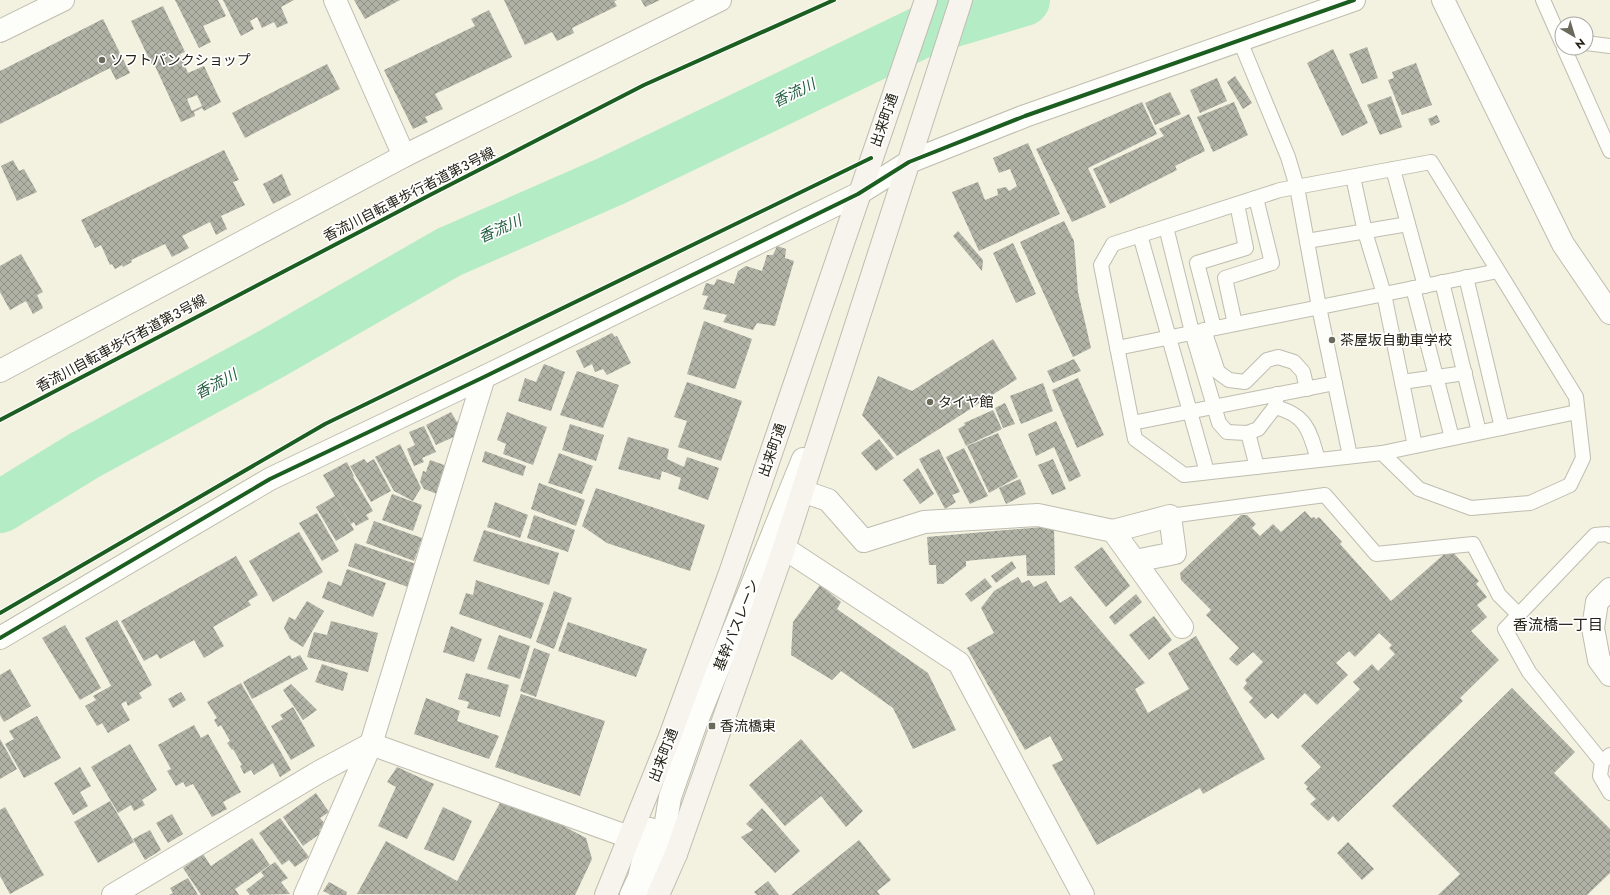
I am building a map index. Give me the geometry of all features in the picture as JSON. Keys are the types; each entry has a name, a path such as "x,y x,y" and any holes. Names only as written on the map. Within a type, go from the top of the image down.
{"main road":[{"name":"出来町通","path":"658,895 654,846 669,739 730,573 875,144 926,0"},
{"name":"出来町通","path":"606,895 654,846 784,548 843,362 920,132 961,0"}],"street":[{"path":"0,31 63,0"},
{"path":"335,0 404,156"},
{"path":"0,371 404,156 720,0"},
{"path":"0,638 270,479 484,377 858,194 909,162 1025,116 1354,0"},
{"path":"1443,0 1563,244 1610,313"},
{"name":"基幹バスレーン","path":"631,895 654,846 696,723 843,362"},
{"path":"305,895 371,744 484,377"},
{"path":"802,491 828,500 864,541 924,522 1038,514 1113,531 1170,516 1174,553 1135,561"},
{"path":"1113,531 1182,627"},
{"path":"784,548 959,663 1083,895"},
{"path":"1610,589 1597,602 1593,628 1599,660 1610,675"},
{"path":"113,895 319,772 371,744 654,846"},
{"name":"基幹バスレーン","path":"654,846 654,895"}],"lane":[{"path":"1543,0 1554,24"},
{"path":"1240,40 1288,157 1297,187 1319,307 1350,456"},
{"path":"1594,44 1610,46"},
{"path":"1568,56 1610,151"},
{"path":"1382,453 1419,489 1471,508 1530,503 1570,485 1583,458 1578,412 1576,397 1431,162 1297,187 1256,198 1113,244 1101,265 1135,439 1184,475 1382,453 1578,412"},
{"path":"1393,169 1408,224 1436,377 1452,438"},
{"path":"1353,177 1365,232 1384,294 1415,446"},
{"path":"1236,324 1225,278 1272,263 1256,198"},
{"path":"1238,204 1246,248 1197,264 1203,330 1214,407 1219,423 1227,432 1248,433 1258,429 1276,401"},
{"path":"1307,242 1408,224"},
{"path":"1166,227 1218,372 1229,380 1245,382"},
{"path":"1140,235 1207,472"},
{"path":"1117,348 1498,271"},
{"path":"1466,277 1502,428"},
{"path":"1442,282 1479,432"},
{"path":"1245,382 1267,360 1278,357 1294,362 1303,372 1307,389"},
{"path":"1402,382 1464,373"},
{"path":"1245,382 1247,400"},
{"path":"1132,423 1247,400 1276,401 1307,389 1334,383"},
{"path":"1276,401 1300,418 1310,431 1318,460"},
{"path":"1248,433 1257,467"},
{"path":"1170,516 1325,496 1376,554 1473,544 1499,595 1518,614"},
{"path":"1610,536 1607,534 1596,535 1505,629 1529,672 1606,759 1600,776 1610,793"}],"building":[{"path":"175,0 218,0 226,16 203,26 211,42 199,48"},
{"path":"223,0 294,0 281,7 288,23 277,28 274,22 262,28 257,17 250,21 254,29 241,36"},
{"path":"354,0 400,0 365,19"},
{"path":"504,0 617,0 614,1 617,6 572,28 574,33 557,41 552,32 525,45"},
{"path":"641,0 660,0 645,7"},
{"path":"163,6 185,52 180,54 188,73 204,66 221,102 204,111 202,108 194,112 195,116 181,122 155,66 153,67 131,21","holes":["197,95 202,106 192,111 187,99"]},
{"path":"489,10 512,57 435,94 443,109 425,117 428,122 413,129 384,70 475,26 471,19"},
{"path":"103,19 130,73 116,80 110,68 0,124 0,71"},
{"path":"1367,47 1378,78 1362,84 1349,54"},
{"path":"1333,49 1368,123 1342,136 1307,63"},
{"path":"1416,63 1432,105 1402,115 1388,80 1394,78 1392,72"},
{"path":"327,64 340,89 245,138 232,113"},
{"path":"1235,76 1252,103 1243,109 1227,82"},
{"path":"1217,78 1227,101 1200,113 1190,90"},
{"path":"1170,92 1181,114 1155,125 1145,103"},
{"path":"1391,96 1402,127 1380,135 1367,105"},
{"path":"1142,102 1157,134 1088,168 1106,207 1072,222 1036,149"},
{"path":"1234,102 1248,135 1213,152 1197,117"},
{"path":"1189,114 1205,151 1175,166 1177,170 1110,204 1093,169 1164,136 1159,129"},
{"path":"1437,115 1440,122 1431,126 1428,119"},
{"path":"1028,143 1060,214 979,251 952,192 978,182 985,200 998,195 997,189 1006,187 1009,191 1017,186 1010,169 999,173 993,158"},
{"path":"224,150 239,180 233,182 245,205 221,216 227,229 216,235 210,222 182,236 189,248 172,257 165,244 131,260 132,262 123,267 122,265 115,269 112,264 110,265 101,245 95,248 81,220"},
{"path":"13,160 19,171 24,169 37,192 17,201 1,166"},
{"path":"282,174 291,195 273,204 263,184"},
{"path":"1064,221 1074,241 1078,292 1091,348 1073,357 1020,242"},
{"path":"958,231 983,260 982,271 953,236"},
{"path":"1013,243 1036,294 1016,303 993,253"},
{"path":"777,246 786,249 785,258 794,261 775,326 757,323 753,330 723,322 727,315 703,309 708,296 702,295 706,283 714,285 717,279 734,284 738,271 746,266 762,271 767,255 773,255"},
{"path":"21,254 43,292 37,295 43,308 33,314 26,301 10,310 0,292 0,266"},
{"path":"704,321 752,339 735,389 687,374"},
{"path":"612,333 615,337 617,336 631,363 607,375 603,369 595,372 592,364 584,368 576,351"},
{"path":"993,339 1017,379 897,456 862,415 878,376 912,391"},
{"path":"1074,359 1081,371 1053,383 1047,371"},
{"path":"544,364 565,372 551,411 518,401 525,378 536,382"},
{"path":"577,371 619,385 603,428 560,415"},
{"path":"1078,378 1104,435 1077,448 1052,390"},
{"path":"687,382 742,401 721,461 678,447 687,421 674,417"},
{"path":"1043,383 1053,411 1021,424 1010,396"},
{"path":"1005,403 1015,424 1003,428 995,408"},
{"path":"993,410 1002,429 966,446 958,429 965,425 964,423"},
{"path":"451,412 457,422 460,420 460,434 436,445 426,425"},
{"path":"507,412 547,427 533,465 503,454 506,444 497,440"},
{"path":"1056,421 1081,476 1069,482 1054,447 1036,456 1028,434"},
{"path":"570,424 604,435 596,461 562,450"},
{"path":"424,426 436,452 422,458 424,462 414,466 407,449 415,445 409,432"},
{"path":"998,433 1018,477 989,493 967,446"},
{"path":"628,437 669,449 667,459 684,467 687,457 719,468 708,500 678,489 681,478 662,471 660,480 618,469"},
{"path":"879,439 894,458 876,471 861,453"},
{"path":"400,444 421,488 413,501 394,491 375,457"},
{"path":"964,448 988,496 970,504 946,457"},
{"path":"939,449 960,492 952,495 956,502 945,509 919,459"},
{"path":"485,451 526,466 523,476 482,462"},
{"path":"559,453 593,466 582,494 548,483"},
{"path":"364,459 367,463 374,459 391,491 371,502 350,466"},
{"path":"1053,459 1066,489 1052,495 1038,465"},
{"path":"430,460 450,467 440,495 424,489 420,482 423,471 426,472"},
{"path":"347,462 354,476 353,477 373,511 366,515 369,519 356,526 354,522 351,524 323,475"},
{"path":"918,468 934,494 920,504 903,480"},
{"path":"1020,479 1026,494 1006,504 999,488"},
{"path":"539,483 585,500 576,526 531,509"},
{"path":"596,488 705,525 690,571 607,543 582,526"},
{"path":"392,494 422,505 413,531 382,520"},
{"path":"335,496 354,530 336,541 316,507"},
{"path":"495,502 528,515 520,538 487,527"},
{"path":"1305,511 1311,518 1314,517 1316,519 1319,517 1342,542 1340,544 1391,601 1450,549 1479,581 1476,584 1487,597 1477,605 1487,617 1471,631 1499,660 1460,698 1463,701 1338,822 1333,816 1328,821 1310,804 1316,799 1306,789 1308,787 1304,783 1321,767 1301,746 1360,689 1353,682 1372,664 1378,671 1395,654 1389,648 1392,645 1379,633 1355,657 1349,651 1336,663 1348,675 1317,705 1305,693 1278,719 1272,713 1265,719 1249,702 1253,698 1243,688 1247,683 1245,680 1263,662 1253,652 1237,666 1229,659 1239,648 1206,615 1211,610 1181,580 1180,573 1241,515 1247,515 1256,524 1252,528 1260,536 1273,524 1281,532"},
{"path":"317,513 339,551 322,561 299,523"},
{"path":"534,515 575,530 568,552 527,538"},
{"path":"374,521 422,538 414,561 366,543"},
{"path":"1054,526 1055,575 1027,576 1026,555 966,561 966,566 943,584 937,584 936,565 929,565 927,537"},
{"path":"484,530 559,553 549,585 473,561"},
{"path":"299,532 323,572 273,602 249,561"},
{"path":"355,543 416,564 408,587 348,566"},
{"path":"1102,547 1130,586 1106,607 1074,567"},
{"path":"236,556 258,595 248,601 251,605 213,627 224,646 204,658 194,640 160,659 157,654 144,661 121,621"},
{"path":"1012,561 1016,568 996,583 991,576"},
{"path":"347,569 386,583 373,617 322,598 328,581 341,586"},
{"path":"1018,577 1022,583 1029,580 1034,587 1046,581 1060,603 1071,596 1145,683 1135,689 1148,713 1189,689 1168,653 1196,636 1265,759 1203,794 1200,788 1097,845 1052,765 1063,760 1050,736 1025,750 967,648 994,633 981,608 994,591"},
{"path":"985,578 992,587 971,602 965,594"},
{"path":"476,580 544,603 531,639 459,614 466,593 473,595"},
{"path":"820,585 841,602 837,609 928,673 956,730 913,749 893,708 841,671 832,680 791,655 793,622"},
{"path":"554,591 572,598 554,649 536,642"},
{"path":"1136,594 1142,602 1115,625 1109,617"},
{"path":"307,601 324,611 303,647 290,639 284,628 289,617 295,620"},
{"path":"1154,616 1172,640 1149,660 1129,635"},
{"path":"117,620 152,685 139,693 142,698 128,706 126,701 121,704 130,720 108,733 102,723 97,726 85,706 96,700 93,696 111,686 114,691 85,638"},
{"path":"331,621 378,633 368,672 307,657 314,632 327,635"},
{"path":"568,622 647,649 636,677 558,651"},
{"path":"65,625 101,688 80,700 42,638"},
{"path":"451,626 482,639 474,662 443,652"},
{"path":"499,635 530,646 520,679 487,669"},
{"path":"534,648 550,654 536,697 520,691"},
{"path":"290,655 292,659 300,655 308,669 252,699 243,682"},
{"path":"322,664 348,673 343,691 315,682"},
{"path":"10,669 31,706 4,722 0,715 0,675"},
{"path":"466,673 509,685 500,717 467,708 469,702 458,699"},
{"path":"241,683 291,770 280,777 273,763 254,775 251,770 244,774 240,766 242,765 233,749 232,750 227,743 230,741 221,725 218,727 214,720 217,718 207,702"},
{"path":"291,684 317,710 303,720 283,690"},
{"path":"1512,688 1575,752 1554,773 1610,829 1610,873 1587,895 1438,895 1460,874 1392,806"},
{"path":"181,692 186,700 173,708 168,699"},
{"path":"521,694 605,721 580,796 495,767"},
{"path":"426,698 460,711 457,721 499,736 489,759 414,734"},
{"path":"293,707 315,746 291,760 271,726 283,719 280,715"},
{"path":"37,716 61,758 24,778 5,744 14,739 9,731"},
{"path":"194,725 201,738 208,734 241,792 223,802 227,809 212,817 193,784 186,787 183,782 176,786 167,771 171,769 158,745"},
{"path":"0,739 17,769 0,779"},
{"path":"801,739 863,811 846,827 821,796 785,826 749,785"},
{"path":"130,744 157,790 142,800 145,805 134,811 131,805 118,813 91,767"},
{"path":"80,767 91,786 80,792 88,806 73,815 54,783"},
{"path":"397,767 434,784 407,839 378,826 396,787 387,782"},
{"path":"316,793 329,812 320,818 326,825 319,830 321,833 303,846 283,817"},
{"path":"110,801 134,842 98,863 74,822"},
{"path":"500,803 554,821 586,838 592,859 575,895 357,894 386,841 457,881"},
{"path":"5,807 44,875 10,894 0,876 0,810"},
{"path":"443,807 472,821 454,861 424,849"},
{"path":"762,808 800,851 775,873 741,837 753,830 746,824"},
{"path":"172,814 183,834 168,843 156,823"},
{"path":"280,818 309,857 295,867 289,860 282,865 259,833"},
{"path":"150,830 161,850 145,860 133,839"},
{"path":"252,838 270,865 235,889 239,895 201,895 183,868 203,854 211,866"},
{"path":"859,840 891,880 877,891 880,895 791,895"},
{"path":"1348,842 1374,869 1362,880 1337,853"},
{"path":"275,862 288,878 281,882 290,894 250,895 246,890 264,876 261,872"},
{"path":"188,878 198,895 169,895 173,893 170,888"},
{"path":"768,881 779,895 757,895 754,892"},
{"path":"329,882 347,892 346,895 331,895 323,891"}],"waterway":[{"name":"香流川","path":"0,507 85,455 273,353 449,252 611,181 930,28 1024,0"}],"cycle path":[{"name":"香流川自転車歩行者道第３号線","path":"0,420 644,85 834,0"},
{"path":"0,638 270,479 484,377 858,194 909,162 1025,116 1354,0"},
{"path":"0,613 325,424 871,158"}],"place":[{"name":"ソフトバンクショップ","path":"102,60"},
{"name":"茶屋坂自動車学校","path":"1332,340"},
{"name":"タイヤ館","path":"930,402"},
{"name":"香流橋東","path":"712,726"}],"district":[{"name":"香流橋一丁目","path":"1558,625"}]}
